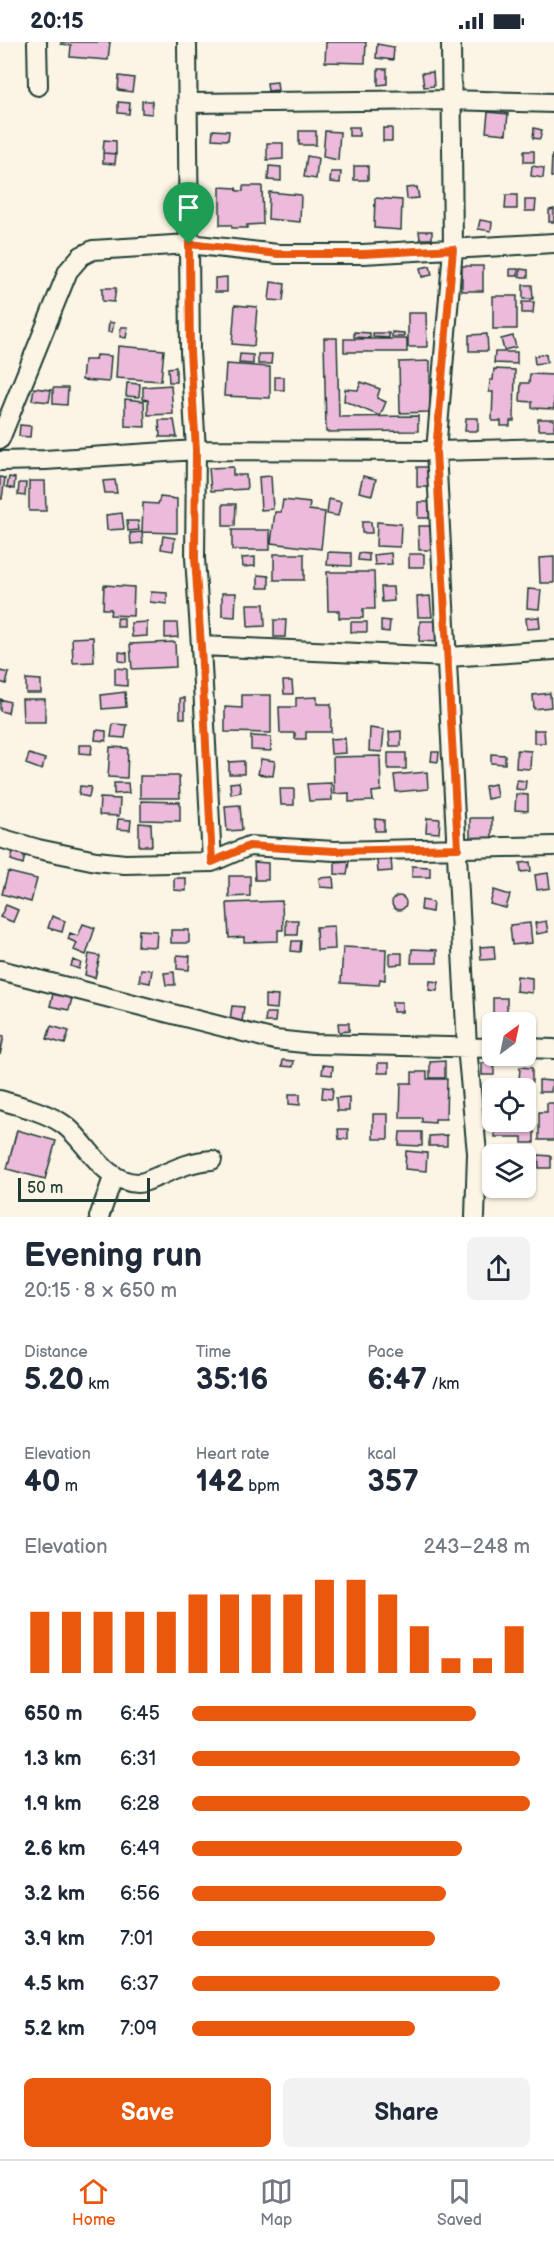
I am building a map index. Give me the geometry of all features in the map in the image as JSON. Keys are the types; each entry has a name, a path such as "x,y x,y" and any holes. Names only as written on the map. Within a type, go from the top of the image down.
{"street":[{"path":"37,42 38,86"},
{"path":"187,42 190,351 196,450 195,558 212,862"},
{"path":"451,42 453,249 436,451 467,1047 477,1153 475,1217"},
{"path":"188,103 450,100 554,103"},
{"path":"0,439 68,271 81,256 93,250 189,244 278,254 363,254 554,243"},
{"path":"0,461 196,450 436,451 554,448"},
{"path":"201,646 448,657 554,650"},
{"path":"0,838 38,849 96,861 125,864 212,862 249,846 335,851 554,846"},
{"path":"0,970 274,1040 313,1044 482,1048"},
{"path":"536,1048 554,1048"},
{"path":"0,1100 37,1111 63,1123 102,1166 129,1182 140,1183 189,1163 212,1160"},
{"path":"99,1217 114,1175"}],"building":[{"path":"61,42 110,42 108,60 70,57 71,45 61,44"},
{"path":"326,42 366,42 365,63 325,62"},
{"path":"377,44 394,47 393,60 376,58"},
{"path":"378,69 387,69 387,84 378,85"},
{"path":"433,72 434,86 424,87 422,73"},
{"path":"119,76 134,78 132,92 118,90"},
{"path":"277,82 278,90 268,91 267,83"},
{"path":"142,101 152,101 152,114 142,113"},
{"path":"118,102 130,103 129,114 118,113"},
{"path":"488,112 508,114 506,134 486,132"},
{"path":"349,127 359,127 359,136 349,136"},
{"path":"383,128 392,128 392,141 383,141"},
{"path":"534,128 542,130 540,139 533,138"},
{"path":"213,130 229,131 228,140 212,139"},
{"path":"299,131 316,131 316,145 299,145"},
{"path":"325,131 340,132 338,160 323,157"},
{"path":"104,140 116,141 116,154 103,153"},
{"path":"267,143 283,143 283,159 267,160"},
{"path":"524,151 534,151 534,162 524,162"},
{"path":"103,153 116,154 115,164 103,163"},
{"path":"552,155 554,155 554,177 551,177"},
{"path":"307,156 318,158 316,179 304,177"},
{"path":"269,166 281,167 281,181 268,180"},
{"path":"354,166 368,166 368,180 354,180"},
{"path":"532,166 544,168 543,178 531,176"},
{"path":"331,172 341,172 340,183 330,182"},
{"path":"243,186 262,186 263,224 247,225 247,228 220,225 220,187 243,191"},
{"path":"417,187 419,198 407,199 406,188"},
{"path":"269,192 301,195 300,222 268,219"},
{"path":"506,195 517,195 517,209 505,209"},
{"path":"375,198 402,200 401,230 374,228"},
{"path":"525,200 536,200 535,211 525,211"},
{"path":"554,209 554,222 549,222 549,210"},
{"path":"480,220 492,222 491,231 478,229"},
{"path":"419,231 432,231 432,239 420,239"},
{"path":"430,266 432,275 422,277 420,268"},
{"path":"462,266 483,266 483,291 462,291"},
{"path":"510,269 518,269 518,276 510,276"},
{"path":"520,269 528,270 528,277 520,277"},
{"path":"227,277 227,292 215,292 215,278"},
{"path":"271,282 285,284 283,301 269,300"},
{"path":"523,285 532,285 533,299 523,299"},
{"path":"102,288 116,288 114,302 102,301"},
{"path":"493,296 517,296 517,329 493,329"},
{"path":"522,302 534,302 533,313 522,313"},
{"path":"235,305 257,307 254,346 232,344"},
{"path":"408,313 426,313 427,347 408,347"},
{"path":"109,322 114,323 112,332 108,332"},
{"path":"121,327 128,327 126,338 120,337"},
{"path":"354,332 370,333 370,338 354,337"},
{"path":"392,332 404,333 404,337 392,337"},
{"path":"373,333 389,333 389,338 373,337"},
{"path":"487,334 488,351 469,351 469,335"},
{"path":"513,336 516,347 504,350 501,339"},
{"path":"324,338 337,338 339,417 418,416 418,431 326,432"},
{"path":"344,339 407,339 407,352 344,352"},
{"path":"118,346 164,350 161,381 116,378"},
{"path":"495,352 517,352 517,364 494,363"},
{"path":"240,354 253,355 253,364 239,363"},
{"path":"258,354 272,354 271,364 258,364"},
{"path":"546,354 547,362 535,364 534,356"},
{"path":"96,355 111,356 109,382 82,380 84,360 95,360"},
{"path":"430,361 430,412 400,413 399,362"},
{"path":"226,364 270,367 270,398 224,396"},
{"path":"176,367 176,382 169,382 168,368"},
{"path":"494,369 515,370 514,421 510,421 510,426 501,426 501,421 492,421 493,392 489,392"},
{"path":"530,374 554,375 554,409 532,408 532,402 520,401 521,383 529,383"},
{"path":"275,377 284,377 284,390 275,390"},
{"path":"361,382 380,389 377,398 386,402 380,416 344,401 345,389 358,390"},
{"path":"127,383 140,384 139,397 126,396"},
{"path":"171,385 173,414 148,415 148,400 143,399 143,387"},
{"path":"34,388 51,390 49,402 32,400"},
{"path":"53,388 68,388 67,405 53,404"},
{"path":"125,399 144,401 145,427 125,426"},
{"path":"466,418 478,418 478,431 465,431"},
{"path":"538,419 554,419 554,430 538,430"},
{"path":"159,420 174,420 177,437 160,437"},
{"path":"20,425 31,426 30,437 19,436"},
{"path":"233,467 233,475 246,475 247,489 211,491 209,468"},
{"path":"417,467 434,467 433,487 417,487"},
{"path":"271,476 273,509 261,510 259,477"},
{"path":"363,476 376,479 372,495 359,492"},
{"path":"0,477 5,478 2,499 0,499"},
{"path":"9,477 15,478 14,489 7,487"},
{"path":"115,480 117,493 105,493 103,481"},
{"path":"29,481 45,481 46,511 29,511"},
{"path":"19,483 26,483 25,496 18,495"},
{"path":"160,497 177,499 177,533 142,532 143,503 158,504"},
{"path":"329,499 341,502 338,516 327,514"},
{"path":"283,500 310,503 309,510 325,512 321,549 271,543 275,512 281,512"},
{"path":"418,502 432,502 432,518 418,518"},
{"path":"223,504 236,504 235,526 223,526"},
{"path":"122,513 124,529 107,530 106,515"},
{"path":"127,521 138,521 139,530 128,531"},
{"path":"362,522 371,522 372,533 362,533"},
{"path":"377,522 401,524 400,547 376,546"},
{"path":"418,526 431,526 431,550 419,550"},
{"path":"232,530 270,530 270,550 232,550"},
{"path":"142,532 143,543 131,544 130,533"},
{"path":"163,536 175,538 173,551 161,549"},
{"path":"328,552 351,553 351,566 327,565"},
{"path":"359,553 369,554 369,561 358,560"},
{"path":"391,553 392,564 375,565 374,555"},
{"path":"274,554 304,554 304,580 274,580"},
{"path":"409,554 424,554 424,567 409,567"},
{"path":"255,557 255,566 243,567 242,558"},
{"path":"554,557 554,583 540,583 539,558"},
{"path":"327,572 374,572 375,609 363,609 363,618 339,618 339,611 328,611"},
{"path":"258,575 269,576 269,588 258,588"},
{"path":"104,585 134,587 133,616 110,615 111,609 103,609"},
{"path":"381,587 393,587 394,601 382,602"},
{"path":"528,589 541,590 539,609 527,608"},
{"path":"151,592 167,593 167,604 150,602"},
{"path":"222,593 236,593 235,617 222,616"},
{"path":"430,596 432,617 418,617 417,597"},
{"path":"247,604 264,604 265,626 248,627"},
{"path":"539,617 540,628 527,629 526,618"},
{"path":"117,618 124,618 124,627 117,627"},
{"path":"274,620 286,620 285,637 274,637"},
{"path":"381,620 390,621 389,632 381,631"},
{"path":"420,621 440,621 439,642 419,641"},
{"path":"147,622 147,636 132,637 131,623"},
{"path":"351,622 367,622 367,632 351,632"},
{"path":"165,623 177,623 178,637 165,638"},
{"path":"93,637 94,662 73,663 72,638"},
{"path":"175,642 176,667 132,669 130,644"},
{"path":"119,652 127,653 127,662 119,661"},
{"path":"115,668 127,669 127,686 115,685"},
{"path":"0,671 9,673 6,684 0,682"},
{"path":"26,679 41,680 41,693 26,693"},
{"path":"283,681 292,681 293,694 284,694"},
{"path":"125,692 126,707 102,709 101,695"},
{"path":"550,693 551,707 534,709 533,695"},
{"path":"242,695 271,695 271,733 225,732 225,707 242,708"},
{"path":"317,697 317,704 331,704 331,732 306,732 306,739 295,739 295,733 280,733 279,707 296,707 296,698"},
{"path":"180,698 185,698 185,718 180,718"},
{"path":"0,699 10,702 8,713 0,711"},
{"path":"22,699 45,699 45,722 23,722"},
{"path":"113,724 127,725 125,738 111,737"},
{"path":"370,728 384,730 382,752 369,751"},
{"path":"96,730 106,731 106,741 95,740"},
{"path":"534,730 544,730 545,743 534,743"},
{"path":"401,731 401,746 390,746 389,732"},
{"path":"251,736 271,737 271,751 251,750"},
{"path":"345,738 346,753 331,754 330,739"},
{"path":"79,745 92,745 91,754 79,753"},
{"path":"110,747 128,748 127,778 108,777"},
{"path":"517,750 531,751 530,769 516,768"},
{"path":"432,752 439,752 438,762 431,761"},
{"path":"388,753 406,753 406,769 388,769"},
{"path":"29,754 45,759 42,770 26,764"},
{"path":"491,754 505,755 505,764 491,763"},
{"path":"380,756 381,791 372,792 373,801 349,802 349,793 334,794 333,757"},
{"path":"261,759 275,761 273,776 258,774"},
{"path":"244,761 244,774 229,774 229,762"},
{"path":"427,772 428,789 396,792 394,775"},
{"path":"140,776 179,776 180,798 140,798"},
{"path":"517,780 526,781 525,790 516,789"},
{"path":"239,782 241,792 231,794 230,783"},
{"path":"114,783 128,783 129,793 114,794"},
{"path":"331,783 332,800 309,801 307,784"},
{"path":"495,784 497,797 487,799 485,786"},
{"path":"80,786 91,787 89,797 79,795"},
{"path":"280,789 294,789 294,805 281,805"},
{"path":"516,794 528,795 528,811 515,810"},
{"path":"100,798 120,799 119,816 99,815"},
{"path":"141,801 180,802 180,821 141,820"},
{"path":"240,805 242,830 227,831 225,806"},
{"path":"427,818 440,819 439,833 426,832"},
{"path":"470,818 492,818 492,838 470,838"},
{"path":"118,819 131,820 130,830 117,829"},
{"path":"375,819 384,820 384,831 375,831"},
{"path":"139,823 151,824 152,846 139,846"},
{"path":"13,852 25,855 23,864 11,860"},
{"path":"391,858 392,871 378,872 377,860"},
{"path":"349,861 347,875 335,874 335,862"},
{"path":"254,862 268,863 268,880 255,880"},
{"path":"530,862 531,871 521,872 520,863"},
{"path":"412,866 430,867 430,877 412,877"},
{"path":"8,872 37,879 31,902 2,894"},
{"path":"548,873 550,888 537,890 535,875"},
{"path":"229,876 250,876 250,896 229,897"},
{"path":"333,877 334,888 320,887 319,878"},
{"path":"174,878 186,878 186,891 174,890"},
{"path":"494,890 510,895 506,908 490,904"},
{"path":"399,896 404,898 406,903 404,908 399,910 394,908 392,903 394,898"},
{"path":"422,900 433,902 432,912 421,910"},
{"path":"282,901 283,930 278,930 278,941 244,942 244,937 229,938 227,903"},
{"path":"6,905 18,910 13,922 0,917"},
{"path":"52,916 65,921 62,932 48,928"},
{"path":"286,920 298,920 297,935 286,935"},
{"path":"546,921 548,932 537,934 535,923"},
{"path":"530,923 532,943 512,945 510,925"},
{"path":"83,924 95,928 86,955 74,950 77,943 68,939 70,933 78,936"},
{"path":"334,926 335,949 317,950 316,927"},
{"path":"139,930 157,931 156,947 138,946"},
{"path":"171,930 189,930 189,943 171,943"},
{"path":"292,941 301,941 300,952 291,951"},
{"path":"494,946 495,959 481,960 480,947"},
{"path":"343,947 386,949 385,980 380,979 379,985 341,983"},
{"path":"412,949 437,950 437,963 411,963"},
{"path":"390,953 402,953 402,964 390,965"},
{"path":"89,954 100,956 95,978 85,975"},
{"path":"177,955 190,956 189,970 177,969"},
{"path":"73,960 81,963 79,969 71,966"},
{"path":"141,969 152,970 150,983 139,981"},
{"path":"174,972 175,985 166,985 164,973"},
{"path":"517,976 532,978 532,993 516,991"},
{"path":"430,981 439,982 437,991 429,990"},
{"path":"53,994 72,998 69,1010 50,1006"},
{"path":"265,995 278,996 277,1009 265,1008"},
{"path":"493,998 507,998 507,1012 493,1012"},
{"path":"392,1002 402,1002 402,1012 393,1012"},
{"path":"232,1006 244,1007 242,1022 230,1020"},
{"path":"266,1013 276,1013 275,1022 265,1022"},
{"path":"338,1023 349,1023 349,1031 339,1032"},
{"path":"51,1026 69,1031 65,1044 47,1039"},
{"path":"0,1035 4,1036 0,1055"},
{"path":"283,1060 294,1061 293,1067 282,1066"},
{"path":"445,1061 445,1078 430,1078 430,1062"},
{"path":"378,1063 389,1063 389,1073 378,1073"},
{"path":"323,1065 333,1066 332,1075 322,1074"},
{"path":"482,1066 494,1066 494,1075 482,1075"},
{"path":"520,1067 532,1068 532,1078 519,1078"},
{"path":"412,1072 427,1072 427,1079 447,1079 446,1119 435,1119 435,1123 422,1122 422,1118 400,1118 401,1083 412,1083"},
{"path":"539,1080 552,1081 551,1092 539,1092"},
{"path":"323,1087 333,1088 332,1099 322,1098"},
{"path":"480,1089 482,1089 482,1103 480,1103"},
{"path":"289,1094 300,1094 300,1105 289,1104"},
{"path":"349,1097 349,1111 337,1111 336,1098"},
{"path":"547,1103 554,1103 554,1140 539,1140 539,1112 547,1112"},
{"path":"373,1114 388,1114 388,1139 373,1139"},
{"path":"338,1129 348,1129 348,1139 339,1139"},
{"path":"17,1130 56,1141 45,1179 7,1169"},
{"path":"400,1132 422,1132 422,1146 399,1145"},
{"path":"495,1132 534,1132 534,1143 522,1143 522,1137 495,1137"},
{"path":"447,1135 447,1146 429,1146 429,1136"},
{"path":"406,1151 427,1153 426,1171 405,1169"},
{"path":"538,1155 551,1156 551,1168 539,1168"}],"route":[{"path":"189,244 278,254 363,254 453,249 436,451 458,848 335,851 249,846 212,862 195,558 196,450 190,351 189,244"}]}
